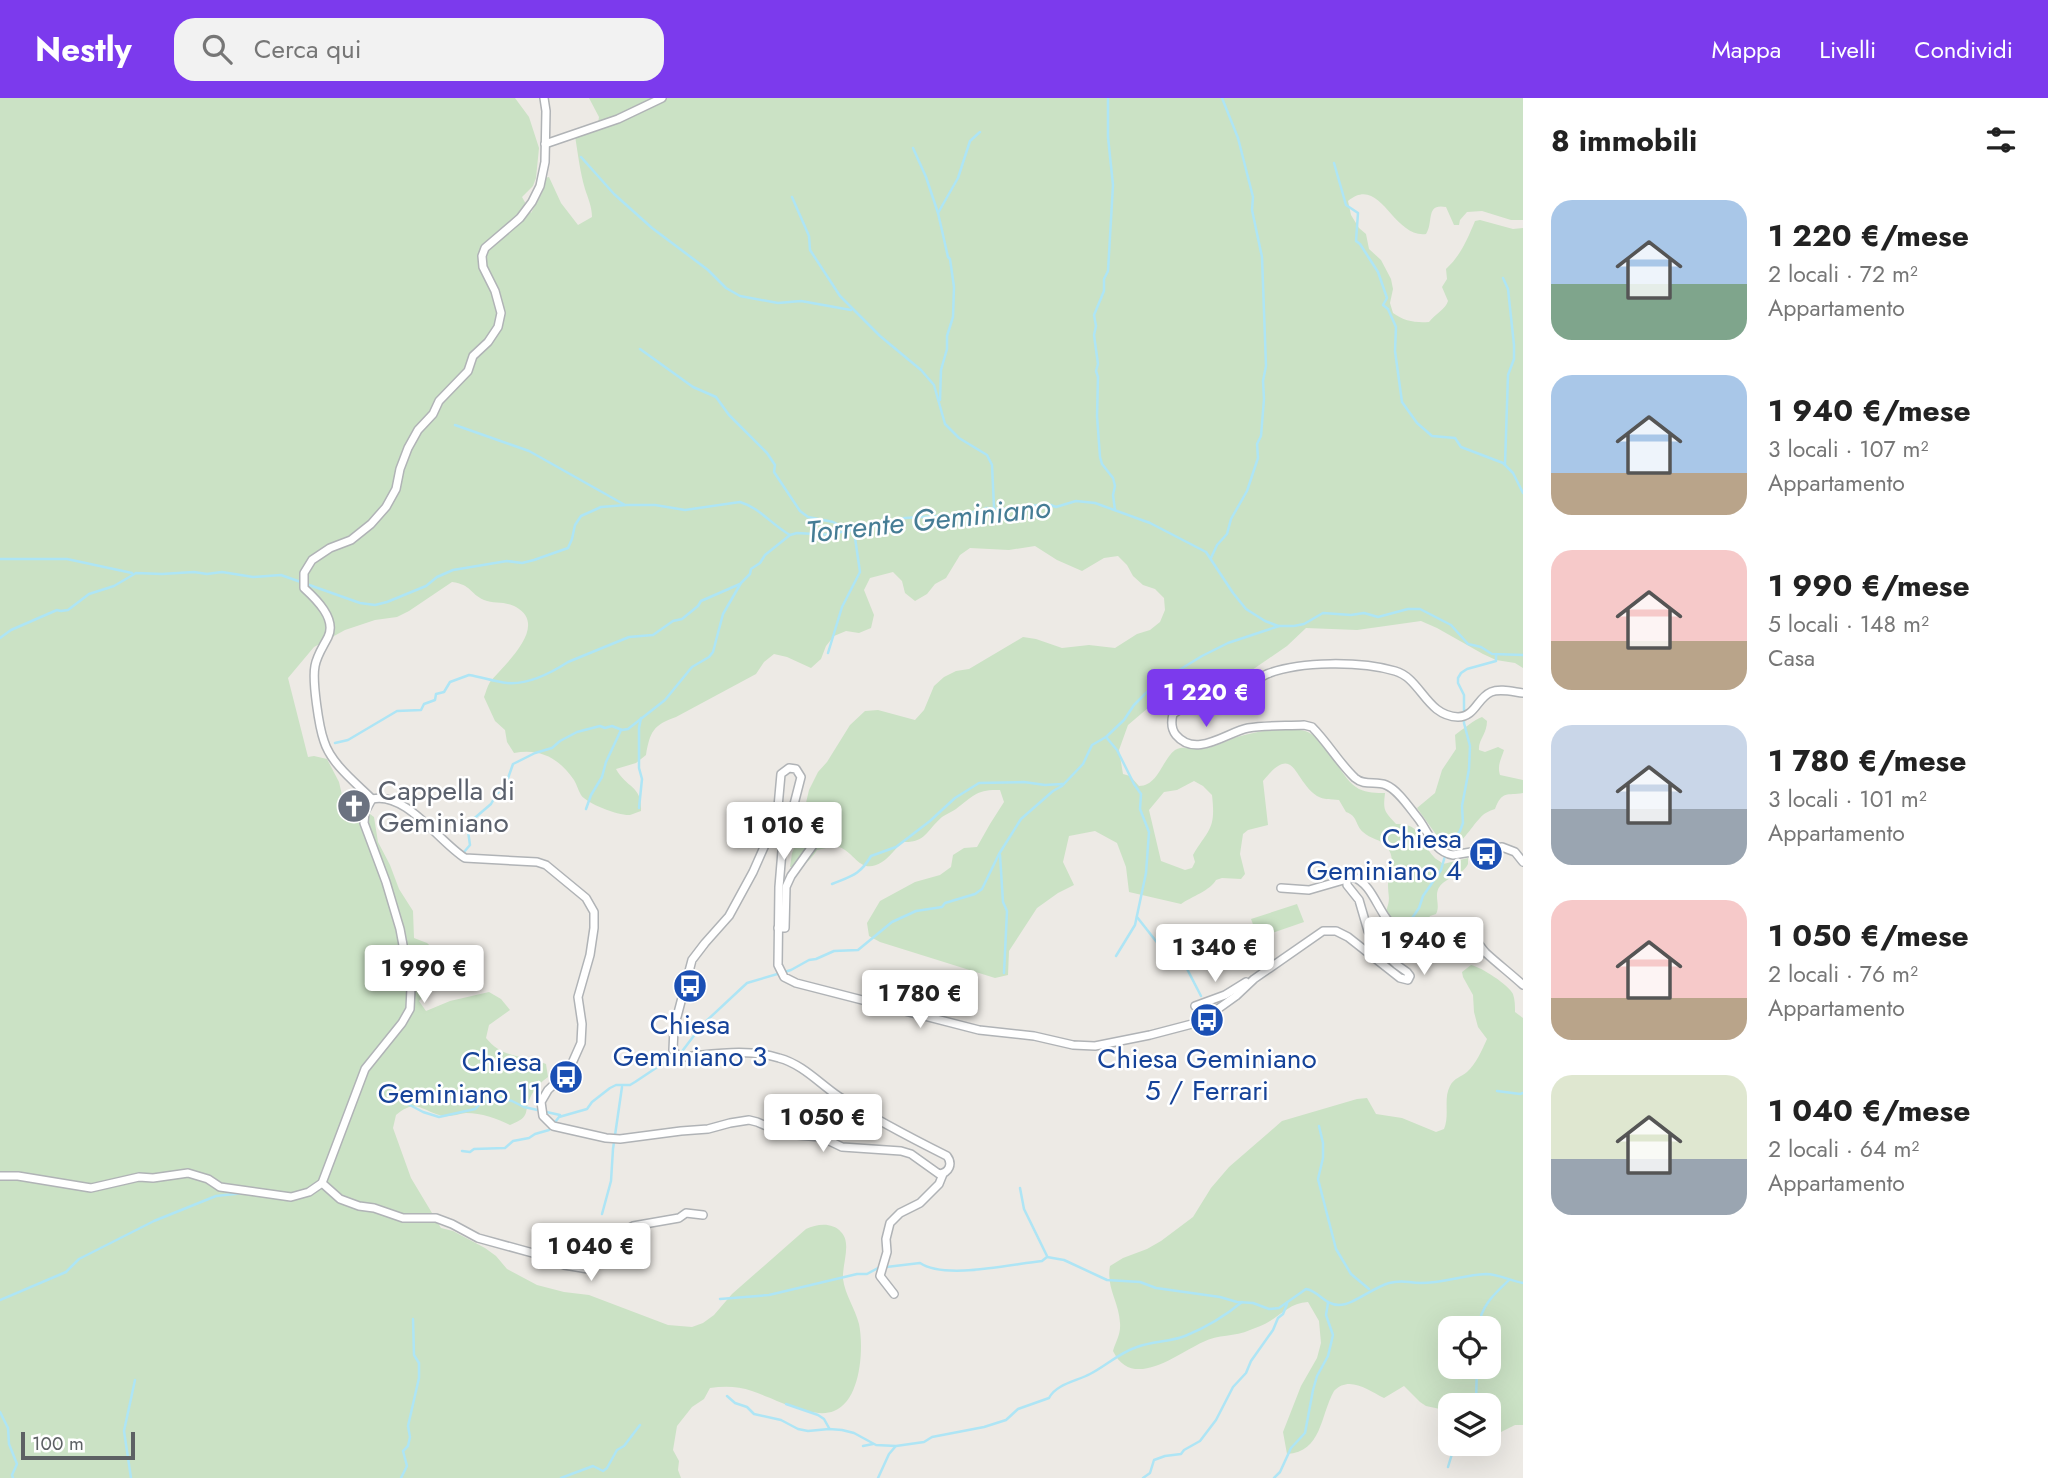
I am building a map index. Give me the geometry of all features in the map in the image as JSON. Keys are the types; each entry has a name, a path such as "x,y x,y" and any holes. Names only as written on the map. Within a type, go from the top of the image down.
{"street":[{"path":"372,799 335,760 324,743 314,669 320,650 330,635 331,624 318,602 304,588 303,573 312,561 330,548 351,540 372,524 386,507 396,489 408,448 418,430 433,414 439,401 468,371 473,356 488,342 498,327 501,313 482,257 485,248 520,218 540,186 545,162 544,98"},
{"path":"545,144 618,120 662,98"},
{"path":"1523,693 1490,692 1471,713 1459,717 1435,708 1411,679 1395,671 1318,664 1266,675 1223,703 1177,711 1173,714 1172,722 1174,731 1181,740 1199,745 1247,728 1304,725 1312,727 1355,778 1365,783 1384,784 1394,791 1419,819 1439,849 1446,854 1502,847 1515,852 1523,862"},
{"path":"894,1294 880,1276 887,1252 886,1239 890,1223 900,1213 920,1203 939,1184 943,1174 950,1168 947,1156 839,1096 798,1065 788,1061 738,1051 683,1057 673,1050 674,1028 692,960 729,916 753,872 772,829 778,807 781,774 786,769 798,771 801,777 782,851 778,965 784,977 796,983 979,1030 1034,1035 1086,1047 1192,1024 1217,1011 1250,981"},
{"path":"372,799 393,801 412,812 465,858 527,860 546,865 586,898 594,912 590,955 578,997 582,1024 581,1043 569,1070 548,1090 541,1102 543,1116 553,1126 620,1139 708,1129 749,1120 785,1134 821,1137 842,1147 901,1151 911,1154 936,1173 943,1174"},
{"path":"0,1176 18,1176 91,1188 139,1177 153,1178 188,1173 208,1179 220,1187 291,1197 309,1192 323,1183 365,1069 410,1009 411,988 400,929 364,823 365,812 372,799"},
{"path":"778,928 785,928 786,887 791,876 821,834 819,846"},
{"path":"1281,888 1309,890 1356,878 1372,895 1385,919 1396,929 1417,936 1462,932 1472,936 1484,951 1523,985"},
{"path":"1195,1006 1226,995 1250,981 1323,931 1332,930 1348,937 1400,978 1408,980 1408,972 1390,959 1368,931 1359,900 1347,885 1347,879"},
{"path":"323,1183 340,1199 359,1206 403,1218 436,1218 478,1238 540,1255 564,1265 588,1269 600,1241 612,1238 633,1226 679,1217 686,1213 704,1215"}],"green space":[{"path":"0,98 515,98 529,117 539,148 536,178 533,186 522,197 531,213 542,193 544,178 549,177 561,203 578,225 592,217 575,136 597,130 599,117 589,98 1523,98 1523,220 1511,220 1482,211 1467,212 1459,225 1454,225 1446,207 1439,207 1431,214 1426,234 1414,233 1369,195 1359,195 1348,201 1351,215 1366,234 1369,249 1381,260 1391,279 1393,289 1390,303 1393,313 1414,322 1429,322 1447,304 1442,287 1447,279 1446,269 1460,253 1475,221 1513,229 1523,228 1523,668 1515,663 1496,660 1421,621 1357,630 1306,628 1287,646 1223,690 1172,698 1148,708 1128,725 1119,750 1123,774 1130,776 1139,786 1151,782 1170,754 1178,749 1206,748 1268,730 1293,729 1310,733 1325,747 1351,783 1365,791 1385,793 1384,807 1389,816 1396,824 1416,830 1435,858 1443,864 1468,858 1465,868 1440,886 1436,914 1430,916 1424,928 1412,930 1402,927 1393,921 1386,911 1392,861 1387,847 1363,832 1339,800 1317,796 1288,764 1282,764 1263,781 1268,825 1243,834 1240,854 1245,874 1241,879 1216,880 1181,904 1129,892 1126,867 1117,843 1095,831 1069,836 1063,862 1074,885 1037,908 1009,951 1008,975 995,978 880,942 869,936 867,923 880,901 915,882 940,875 951,867 953,855 964,848 977,847 1004,802 1000,790 976,794 942,817 921,838 902,842 887,858 874,866 863,865 837,847 817,850 806,863 790,867 809,790 850,725 865,711 878,710 915,720 924,710 934,686 944,677 969,669 1023,637 1062,648 1089,645 1115,648 1160,622 1165,610 1164,598 1155,589 1143,585 1133,576 1118,556 1104,558 1082,571 1035,546 1009,550 970,548 960,555 946,578 915,601 905,593 902,581 893,572 870,578 864,590 874,615 871,628 859,633 846,631 834,636 821,659 811,668 774,654 756,674 657,726 649,740 646,755 636,763 616,769 639,796 641,811 630,815 604,809 584,798 568,772 548,756 532,752 514,753 507,742 505,730 495,721 484,697 490,682 521,646 528,624 525,615 512,605 484,600 467,587 452,582 397,617 375,620 345,630 314,647 288,678 308,757 327,759 339,782 345,808 354,816 370,814 374,817 378,842 399,889 413,911 414,938 427,943 440,955 436,980 419,1001 426,1011 450,1001 489,992 501,999 510,1010 489,1025 486,1038 500,1050 546,1064 548,1077 532,1094 522,1119 510,1125 483,1115 466,1113 443,1116 415,1106 396,1115 393,1128 411,1178 441,1228 453,1231 485,1248 507,1269 537,1285 589,1295 668,1325 692,1327 703,1323 806,1229 829,1225 841,1232 846,1242 843,1279 859,1324 860,1359 850,1397 834,1411 815,1413 747,1389 710,1388 704,1399 692,1407 677,1426 673,1450 679,1461 681,1478 0,1478","holes":["1194,781 1212,795 1213,815 1210,828 1193,855 1195,862 1192,868 1185,870 1161,861 1149,810 1164,792 1177,790"]},
{"path":"1482,717 1487,721 1487,726 1479,750 1485,752 1498,747 1504,750 1499,765 1500,775 1523,780 1523,793 1503,796 1495,809 1482,816 1460,841 1445,847 1417,808 1435,793 1442,770 1456,749 1455,735"},
{"path":"1297,904 1304,922 1258,938 1251,919"},
{"path":"1471,965 1501,981 1513,994 1515,1012 1523,1018 1523,1425 1515,1425 1501,1432 1501,1393 1438,1393 1438,1409 1426,1406 1404,1386 1384,1398 1365,1388 1346,1384 1334,1391 1314,1440 1298,1452 1287,1454 1283,1432 1301,1386 1317,1358 1321,1343 1319,1321 1308,1302 1292,1306 1268,1322 1244,1332 1209,1339 1155,1366 1131,1368 1121,1363 1113,1351 1120,1323 1111,1288 1110,1266 1161,1241 1193,1217 1211,1188 1229,1167 1282,1121 1367,1098 1376,1114 1402,1118 1436,1132 1444,1129 1450,1086 1473,1065 1487,1039 1478,1027 1473,995 1462,972"}],"waterway":[{"path":"1108,98 1108,137 1113,185 1108,271 1104,279 1104,291 1094,315 1094,335 1098,364 1096,371 1100,457 1113,478 1115,510"},
{"path":"1211,558 1217,545 1227,534 1231,519 1247,491 1258,458 1257,444 1261,436 1266,366 1262,257 1252,210 1253,197 1238,138 1222,98"},
{"path":"940,400 941,370 953,317 954,287 938,213 958,178 970,141 980,132"},
{"path":"913,148 938,213"},
{"path":"581,157 614,194 652,228 708,270 726,288 740,296 778,303 801,301 851,310"},
{"path":"1334,163 1346,205 1358,213 1356,241 1378,272 1387,298 1383,305 1388,309 1396,327 1395,351 1402,402 1417,423 1432,436 1455,438 1461,447 1503,463 1513,473 1523,493"},
{"path":"792,197 809,236 810,250 840,296 934,385 945,424 959,438 987,455 992,465 994,507"},
{"path":"1503,278 1508,289 1514,345 1514,359 1508,375 1505,464"},
{"path":"640,349 693,387 716,397 729,415 767,453 775,465 774,472 800,511 808,517 833,522 845,528"},
{"path":"455,425 529,451 625,505"},
{"name":"Torrente Geminiano","path":"0,638 11,630 57,610 68,610 89,594 114,586 136,573 222,572 253,577 281,575 360,603 375,605 426,586 437,577 453,570 507,561 522,563 568,548 575,525 581,516 601,507 655,505 685,510 740,502 754,508 790,535 833,535 905,518 969,514 986,508 1048,504 1056,507 1076,501 1095,503 1150,523 1206,552 1246,609 1278,626 1304,624 1323,613 1364,613 1378,617 1408,609 1420,609 1451,625 1468,644 1481,647 1492,654 1523,655"},
{"path":"828,653 842,607 860,572 854,531"},
{"path":"464,852 470,845 470,822 491,804 506,784 513,764 552,748 577,732 600,726 628,729 665,700 692,667 713,652 723,614 751,569 790,535"},
{"path":"0,559 67,559 132,573"},
{"path":"335,743 348,740 397,711 421,710 424,704 435,700 436,694 444,692 450,682 469,675 502,682 523,682 629,637 653,635 673,621 682,619 701,601 740,584"},
{"path":"680,1054 702,1025 747,983 791,970 834,951 858,950 892,922 916,911 942,907 945,903 975,894 982,889 999,854 1021,819 1062,786 1083,764 1092,745 1106,737 1124,720 1134,705 1153,686 1228,643 1279,626"},
{"path":"1406,927 1441,870 1447,849 1463,823 1462,806 1470,746 1464,723 1464,695 1458,678 1467,669 1496,661 1496,654"},
{"path":"639,808 642,779 639,768 641,718"},
{"path":"586,809 621,730"},
{"path":"1106,737 1117,750 1141,794 1140,809 1149,832 1146,873 1135,925 1116,956"},
{"path":"832,884 859,871 871,856 896,847 955,798 979,783 1063,784"},
{"path":"1000,855 1003,902 1007,911 1004,973"},
{"path":"1137,917 1170,959 1185,965 1201,996"},
{"path":"462,1151 505,1148 513,1141 549,1130 559,1117 587,1109 610,1088 630,1085 674,1056"},
{"path":"602,1214 611,1181 622,1087"},
{"path":"1497,1091 1523,1093"},
{"path":"406,1103 439,1117 475,1109 481,1103 500,1098 524,1107 560,1115"},
{"path":"1319,1126 1323,1158 1318,1179 1336,1249 1351,1274 1369,1289"},
{"path":"1020,1188 1024,1209 1047,1256"},
{"path":"0,1300 66,1272 79,1259 154,1221 216,1196 244,1193"},
{"path":"720,1299 769,1295 867,1274 878,1268 920,1263 945,1270 979,1270 1042,1261 1047,1257 1064,1260 1107,1280 1140,1282 1156,1288 1253,1303 1269,1309 1279,1308 1306,1289 1315,1292 1329,1303 1339,1305 1398,1281 1429,1283 1486,1274 1523,1283"},
{"path":"1482,1316 1493,1296 1509,1280"},
{"path":"727,1396 754,1414 781,1420 798,1429 842,1430 876,1445 896,1446 924,1442 932,1437 1006,1420 1018,1409 1049,1398 1062,1386 1090,1374 1124,1352 1185,1336 1215,1321 1242,1302"},
{"path":"1274,1478 1280,1472 1291,1448 1305,1433 1313,1390 1328,1356 1333,1335 1326,1315 1328,1303"},
{"path":"1143,1478 1150,1473 1154,1460 1181,1454 1200,1441 1216,1420 1233,1387 1246,1373 1287,1304"},
{"path":"401,1478 407,1466 403,1451 408,1446 410,1437 408,1426 419,1378 419,1363 414,1355 413,1319"},
{"path":"1476,1393 1477,1379"},
{"path":"131,1478 124,1431 135,1380"},
{"path":"786,1404 818,1415 829,1428"},
{"path":"0,1412 8,1428 9,1444 17,1464 13,1478"},
{"path":"561,1478 593,1466 603,1471 617,1450 624,1446 640,1425"},
{"path":"863,1446 873,1444"},
{"path":"878,1478 895,1447"},
{"path":"1448,1467 1451,1456"}],"place":[{"name":"Cappella di Geminiano","path":"354,806"},
{"name":"Chiesa Geminiano 4","path":"1486,854"},
{"name":"Chiesa Geminiano 3","path":"690,986"},
{"name":"Chiesa Geminiano 5 / Ferrari","path":"1207,1020"},
{"name":"Chiesa Geminiano 11","path":"566,1077"}]}
